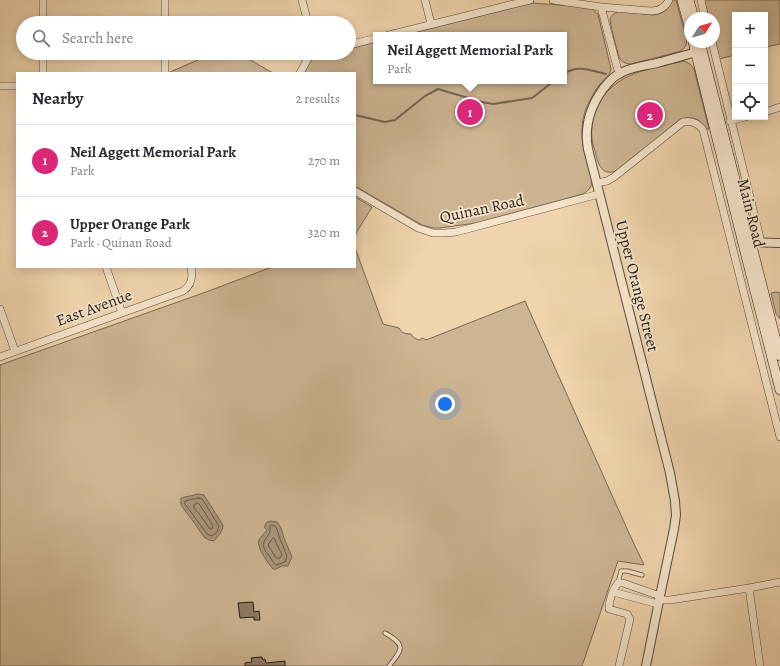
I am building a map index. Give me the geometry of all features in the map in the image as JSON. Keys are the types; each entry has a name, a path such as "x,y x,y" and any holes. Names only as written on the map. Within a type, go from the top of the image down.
{"main road":[{"path":"682,0 685,12"},
{"path":"689,0 692,12"},
{"name":"Main Road","path":"699,48 747,243 780,356"},
{"name":"Main Road","path":"773,330 780,390"}],"street":[{"path":"43,0 43,16"},
{"path":"165,0 165,16"},
{"path":"302,0 306,16"},
{"path":"425,0 431,24"},
{"path":"400,32 530,0"},
{"path":"553,0 601,7 651,11 657,11 664,8 668,0"},
{"path":"701,0 704,12"},
{"path":"601,7 619,73"},
{"path":"356,43 373,39"},
{"name":"Upper Orange Street","path":"646,666 674,529 676,501 599,194 587,142 587,128 592,108 600,93 610,80 619,73 658,63 699,48"},
{"path":"713,48 730,121 761,242"},
{"path":"43,60 43,72"},
{"path":"165,60 165,72"},
{"path":"301,72 307,60"},
{"path":"0,86 16,86"},
{"path":"768,111 780,107"},
{"path":"597,183 607,181 614,177 683,122 691,121 696,123 703,130 780,437"},
{"name":"Quinan Road","path":"356,193 426,232 439,234 456,232 599,194"},
{"path":"747,243 780,243"},
{"path":"106,268 122,313"},
{"name":"East Avenue","path":"0,357 183,291 190,285 192,279 191,268"},
{"path":"0,309 15,351"},
{"path":"620,666 630,619 627,614 610,609 609,605 615,586 618,582 623,583 659,600"},
{"path":"613,592 634,597 670,600 780,582"},
{"path":"749,588 760,666"}],"lane":[{"path":"618,582 621,571 628,571 642,576"},
{"path":"634,597 636,588"},
{"path":"385,633 397,640 400,647 399,653 389,666"}],"shaded area":[{"path":"672,0 676,0 684,30 684,48 678,52 631,64 622,61 619,57 614,39 610,22 611,16 619,11 653,15 660,14 669,6"},
{"path":"704,0 780,0 780,44 768,46 768,12 732,12 732,56 719,59 716,48 720,48 720,12 707,12"},
{"path":"532,3 592,9 598,14 611,69 608,76 600,84 592,96 584,114 582,136 584,151 592,182 588,190 583,194 476,223 434,228 422,225 356,187 356,72 305,72 312,60 356,60 356,47 373,43 373,84 567,84 567,32 416,32"},
{"path":"198,60 250,60 271,72 170,72"},
{"path":"684,61 690,64 694,69 709,129 706,129 698,120 692,118 680,120 618,170 612,172 604,171 597,160 592,142 592,123 599,103 604,96 617,83 632,75 649,69"},
{"path":"356,198 372,207 356,233"},
{"path":"356,251 383,324 399,328 403,332 411,334 414,338 419,340 423,338 426,340 525,301 644,565 618,561 582,666 0,666 0,365 269,268 356,268"},
{"path":"771,293 780,293 780,319 776,314"}],"water":[{"path":"198,494 204,495 223,525 221,532 214,541 204,537 181,505 181,498"},
{"path":"267,522 277,522 281,528 292,557 288,566 282,566 276,569 273,569 266,560 259,547 260,539 267,530 264,527"}],"building":[{"path":"253,602 254,612 259,611 260,620 254,620 254,617 240,618 238,603"},
{"path":"262,657 263,660 265,659 266,663 285,661 285,666 245,666 245,663 252,662 251,658"}],"waterway":[{"path":"567,72 574,69 579,69 606,74"},
{"path":"356,115 385,122 395,120 425,96 438,89 493,104 532,98 550,84"}],"place":[{"name":"Neil Aggett Memorial Park","path":"470,112"},
{"name":"Upper Orange Park","path":"650,115"}]}
